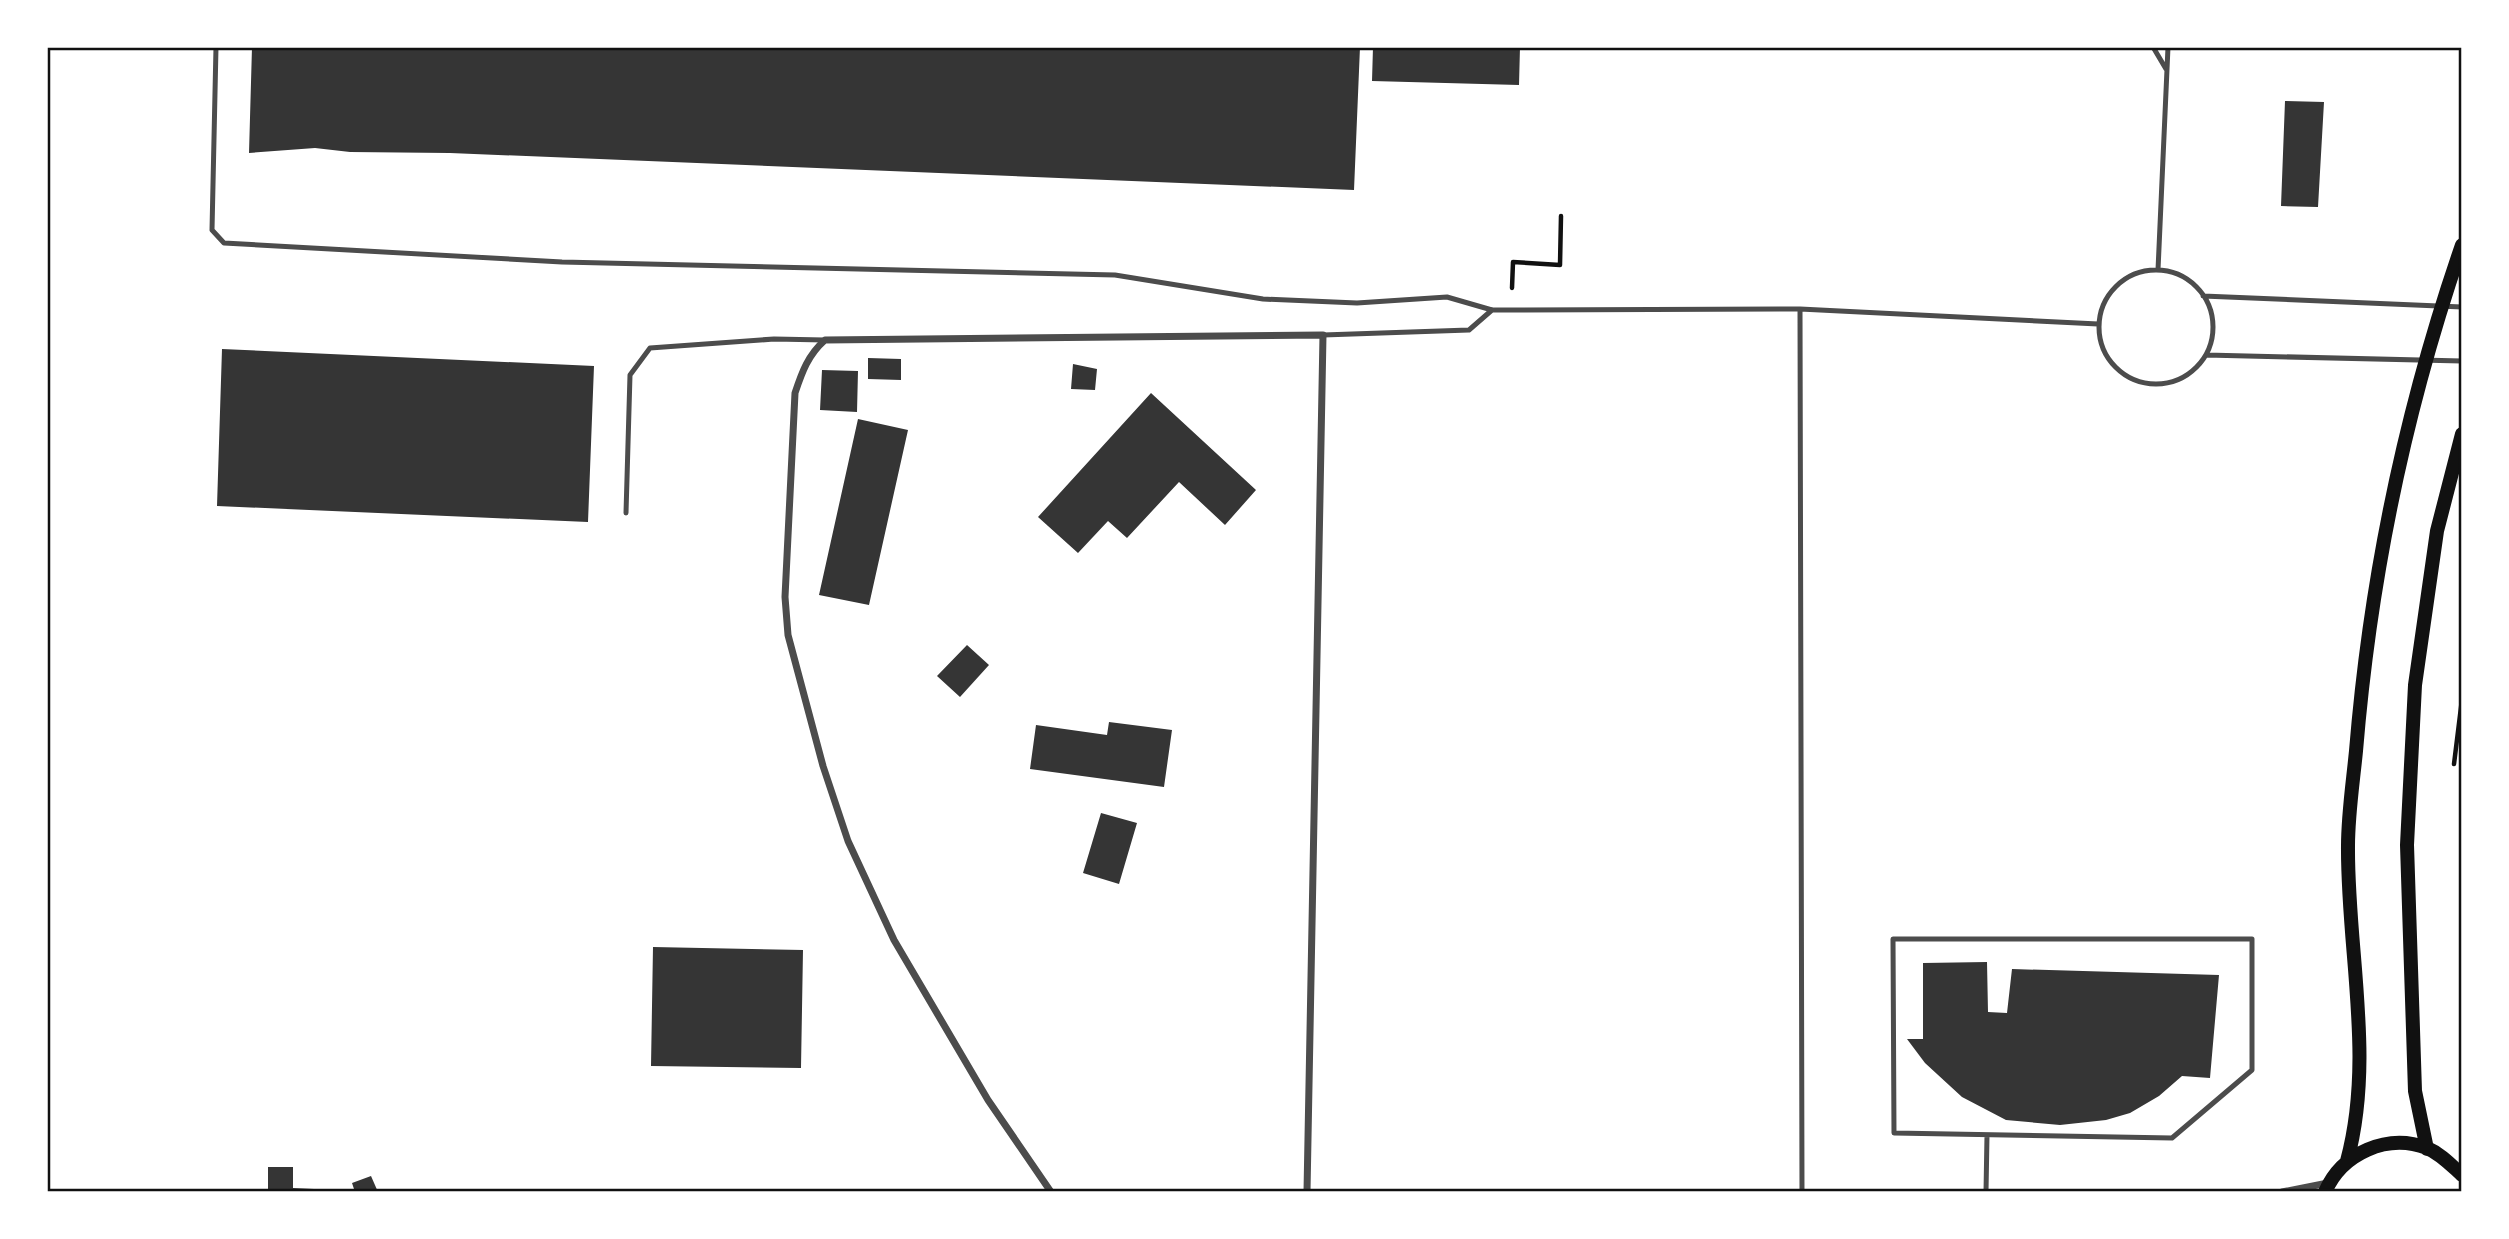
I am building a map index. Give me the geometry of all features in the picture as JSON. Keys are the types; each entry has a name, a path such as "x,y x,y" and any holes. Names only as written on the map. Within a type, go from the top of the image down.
{"main road":[{"path":"2347,1161 2359,1095 2358,1011 2348,845 2361,683 2389,515 2426,360 2462,245"},
{"path":"2427,1149 2415,1091 2407,845 2414,685 2437,531 2462,434"},
{"path":"2327,1187 2347,1161 2365,1150 2386,1144 2407,1144 2427,1149 2447,1160 2462,1175"}],"street":[{"path":"1051,1192 988,1100 894,940 848,841 823,766 788,635 785,597 795,393 803,369 815,349 825,340 1323,335 1307,1192"},
{"path":"2282,1192 2327,1187"}],"lane":[{"path":"216,47 212,230 224,243 562,262 1115,275 1264,299 1357,303 1447,297 1492,310 1800,309 2098,324"},
{"path":"2154,47 2167,70"},
{"path":"2158,270 2168,47"},
{"path":"2158,270 2175,274 2192,282 2203,296 2211,315 2212,335 2206,355 2192,371 2173,382 2151,384 2130,378 2113,365 2101,346 2098,324 2104,302 2117,285 2136,273 2158,270"},
{"path":"2203,296 2462,307"},
{"path":"1800,309 1802,1192"},
{"path":"1323,335 1469,330 1492,310"},
{"path":"626,513 631,375 650,348 774,339 825,340"},
{"path":"2206,355 2462,361"},
{"path":"1893,939 2252,939 2252,1070 2172,1138 1987,1135 1894,1133 1893,939"},
{"path":"1986,1192 1987,1135"}],"path":[{"path":"1511,310 1513,262 1560,265 1561,216"},
{"path":"2454,764 2462,699"}],"building":[{"path":"252,47 1360,47 1354,190 450,153 350,152 315,148 249,153"},
{"path":"1373,47 1520,47 1519,85 1372,81"},
{"path":"2285,101 2324,102 2318,207 2281,206"},
{"path":"222,349 594,366 588,522 217,506"},
{"path":"868,358 901,359 901,380 868,379"},
{"path":"1073,364 1097,369 1095,390 1071,389"},
{"path":"822,370 858,371 857,412 820,410"},
{"path":"1151,393 1256,490 1225,525 1179,482 1127,538 1108,521 1078,553 1038,517"},
{"path":"858,419 908,430 869,605 819,595"},
{"path":"967,645 989,665 960,697 937,676"},
{"path":"1109,722 1172,730 1164,787 1030,769 1036,725 1107,735"},
{"path":"1101,813 1137,823 1119,884 1083,873"},
{"path":"653,947 803,950 801,1068 651,1066"},
{"path":"1987,962 1988,1012 2007,1013 2012,969 2219,975 2210,1078 2182,1076 2159,1096 2130,1113 2106,1120 2060,1125 2006,1120 1962,1097 1925,1063 1907,1039 1923,1039 1923,963"},
{"path":"268,1167 293,1167 293,1188 314,1189 313,1192 268,1192"},
{"path":"371,1176 378,1192 355,1192 352,1183"}]}
